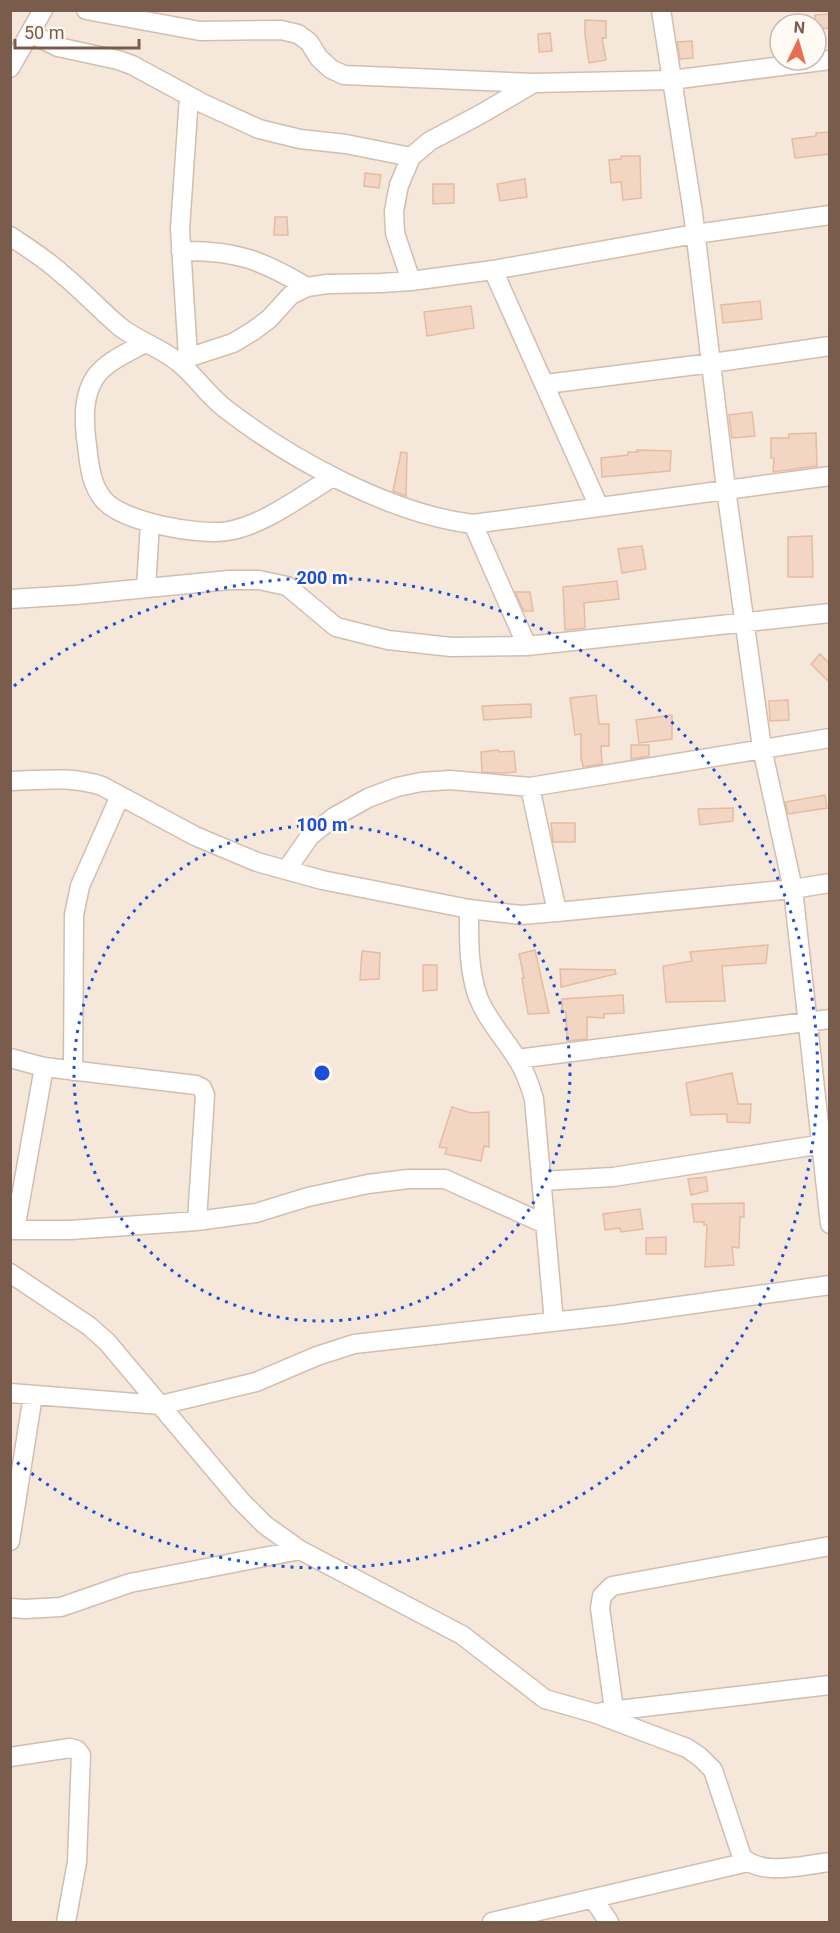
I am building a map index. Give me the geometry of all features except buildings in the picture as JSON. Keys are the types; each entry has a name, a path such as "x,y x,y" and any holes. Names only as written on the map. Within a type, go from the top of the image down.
{"street":[{"path":"10,68 43,10"},
{"path":"86,10 200,31 281,30 298,34 309,42 319,58 331,69 344,75 534,83 671,80 830,60"},
{"path":"661,10 695,234 726,489 762,748 793,889 824,1144 830,1224"},
{"path":"30,33 58,47 132,65 189,96 259,129 279,135 346,144 411,157"},
{"path":"411,281 395,233 394,211 399,185 411,157 430,141 534,83"},
{"path":"183,359 180,229 189,96"},
{"path":"183,359 233,343 269,319 291,295 308,287 327,284 411,281 493,270 695,234 830,215"},
{"path":"10,236 43,258 121,327 145,343 183,359 226,409 272,441 333,477 394,505 451,521 473,524 830,476"},
{"path":"181,251 208,250 244,257 261,262 308,287"},
{"path":"493,270 546,384 599,507"},
{"path":"145,343 111,362 96,376 87,396 84,417 91,476 103,499 121,513 150,523 208,532 229,531 256,522 333,477"},
{"path":"546,384 830,346"},
{"path":"146,588 150,523"},
{"path":"473,524 527,646"},
{"path":"10,599 229,580 259,580 287,586 336,627 388,640 451,647 527,646 830,613"},
{"path":"288,870 310,836 334,817 368,798 397,787 421,782 450,780 530,787 830,738"},
{"path":"10,781 47,779 86,781 120,796 195,836 257,862 322,880 469,909 521,915 793,889 830,883"},
{"path":"530,787 556,912"},
{"path":"73,1071 74,915 80,886 120,796"},
{"path":"469,909 470,960 478,997 495,1029 517,1059 529,1082 534,1099 554,1322"},
{"path":"517,1059 830,1018"},
{"path":"10,1058 44,1068 196,1085 202,1088 205,1095 197,1221"},
{"path":"44,1068 13,1230 70,1230 197,1221 256,1213 308,1197 368,1184 408,1179 445,1179 545,1224"},
{"path":"541,1181 613,1177 824,1144"},
{"path":"10,1273 88,1326 107,1342 241,1501 266,1525 300,1550 462,1635 545,1699 594,1713 678,1745 700,1757 713,1770 742,1857 748,1862 757,1866 781,1867 830,1862"},
{"path":"10,1393 161,1405 256,1382 317,1356 354,1344 615,1316 830,1285"},
{"path":"10,1541 33,1395"},
{"path":"614,1710 600,1608 602,1596 612,1586 830,1546"},
{"path":"10,1608 26,1610 61,1607 130,1583 300,1550"},
{"path":"594,1713 830,1684"},
{"path":"10,1757 70,1748 77,1750 81,1755 77,1862 66,1923"},
{"path":"492,1923 748,1862"},
{"path":"593,1899 609,1923"}],"shaded area":[{"path":"11,11 829,11 829,1922 11,1922"}]}
